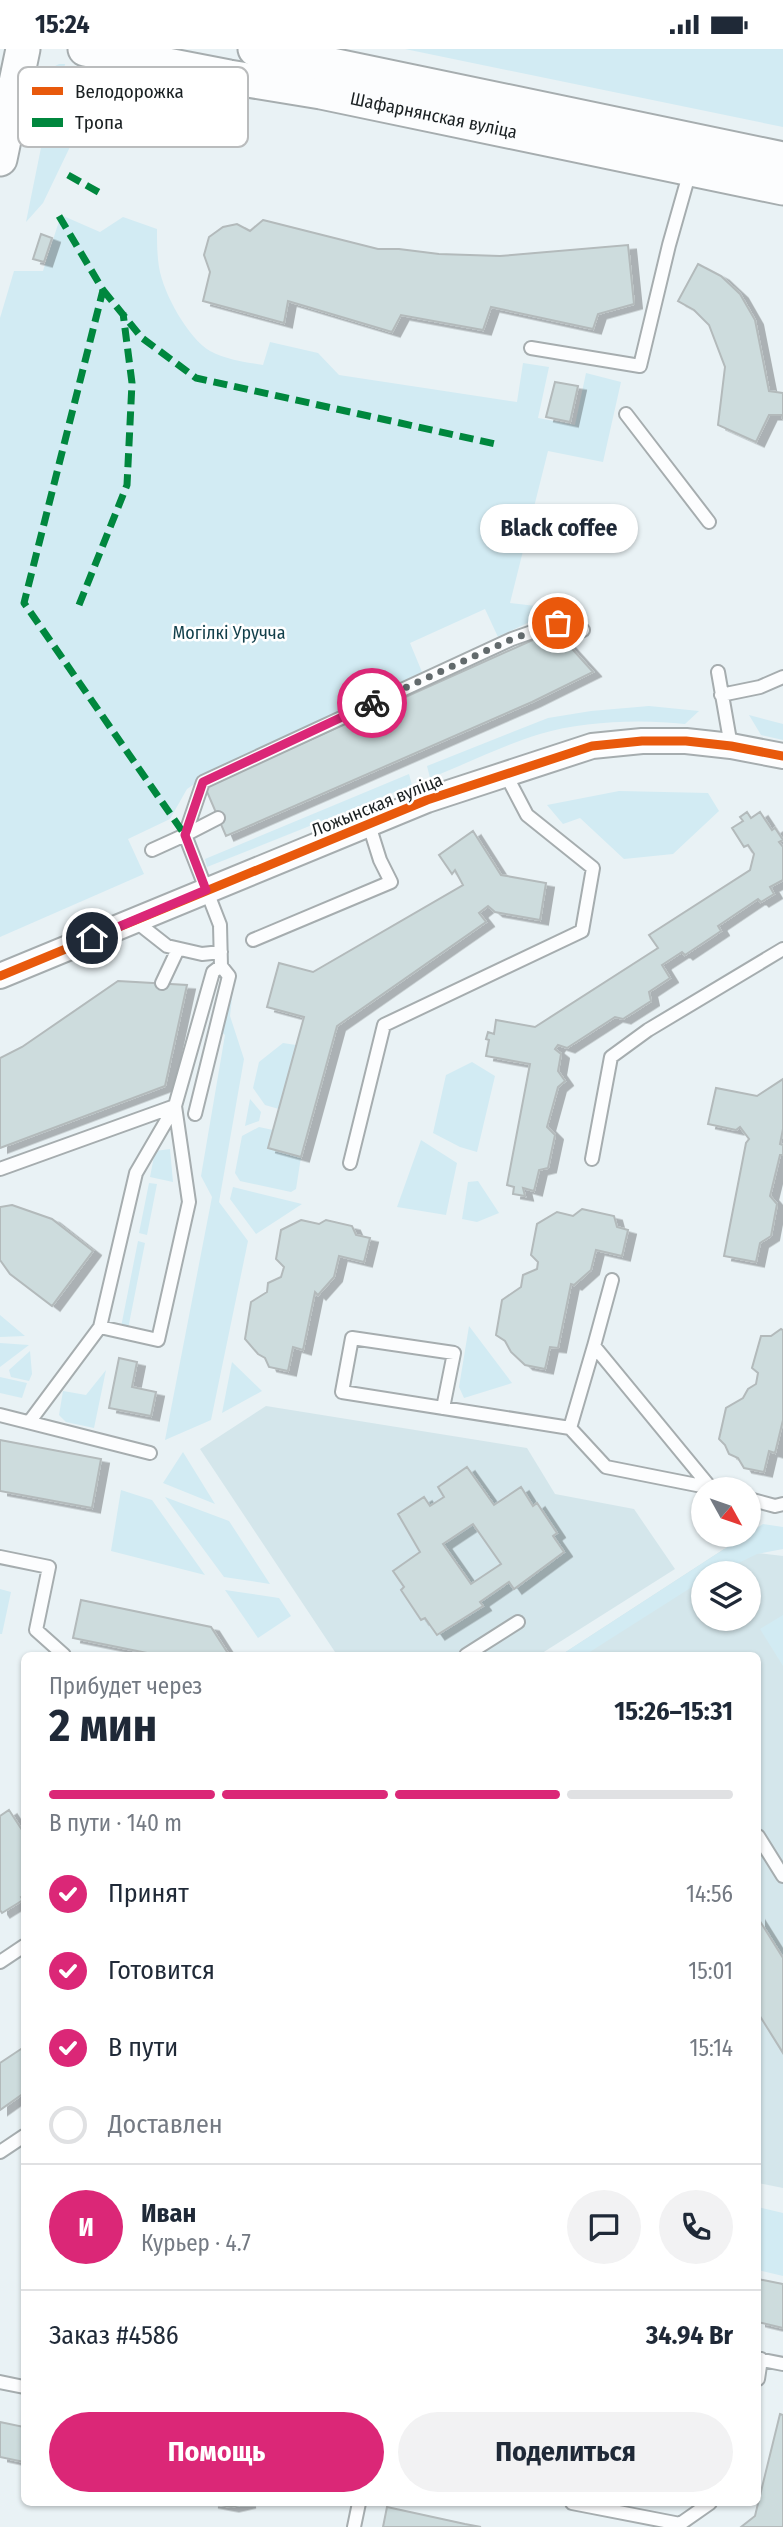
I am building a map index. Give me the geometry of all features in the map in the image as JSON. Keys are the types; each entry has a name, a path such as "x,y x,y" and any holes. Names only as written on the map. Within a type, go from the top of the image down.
{"main road":[{"path":"19,67 23,49"},
{"name":"Шафарнянская вуліца","path":"85,49 178,67"},
{"name":"Шафарнянская вуліца","path":"255,49 693,154 783,188"},
{"path":"0,159 18,73"},
{"name":"Шафарнянская вуліца","path":"248,80 693,154 783,159"}],"street":[{"name":"Ложынская вуліца","path":"0,976 427,800 592,746 675,741 731,746 783,756"}],"lane":[{"path":"531,348 640,366 668,245 693,154"},
{"path":"626,414 709,521"},
{"path":"30,1421 100,1327 136,1173 175,1106 217,969 221,952 220,925 185,835 203,782 512,639 558,623"},
{"path":"563,638 583,630"},
{"path":"718,672 731,746"},
{"path":"721,695 760,687 783,677"},
{"path":"350,1163 384,1025 582,931 593,868 527,815 505,773"},
{"path":"152,850 218,818"},
{"path":"253,940 391,881 380,860 369,825"},
{"path":"134,920 167,946 202,954 221,952"},
{"path":"162,983 178,949"},
{"path":"592,1159 611,1057 648,1030 783,949"},
{"path":"195,1114 229,976 217,969"},
{"path":"0,1168 175,1106"},
{"path":"100,1327 158,1340 189,1202 175,1106"},
{"path":"570,1428 612,1280"},
{"path":"443,1408 454,1353 352,1338 342,1392 443,1408 570,1428 607,1467 691,1483"},
{"path":"594,1346 705,1477"},
{"path":"0,1415 150,1453"},
{"path":"761,1502 775,1506 783,1504"},
{"path":"0,1557 49,1567 36,1630 61,1652"},
{"path":"471,1652 518,1622"},
{"path":"761,1841 783,1876"},
{"path":"0,1962 21,1948"},
{"path":"0,2152 21,2138"},
{"path":"761,2359 783,2364"},
{"path":"0,2382 21,2386"},
{"path":"354,2527 358,2506"},
{"path":"587,2506 680,2524 706,2506"}],"shaded area":[{"path":"266,1406 527,1448 555,1494 634,1509 675,1569 544,1652 335,1652 200,1449"},
{"path":"724,1549 783,1556 783,2188 761,2184 761,1652 566,1652 691,1570 691,1631 761,1631 761,1561 706,1561"}],"green space":[{"path":"405,49 783,49 783,127"},
{"path":"41,147 70,147 43,203 26,222"},
{"name":"Могілкі Уручча","path":"61,215 100,232 123,217 157,229 161,278 178,314 202,345 229,359 263,365 270,342 318,353 339,375 517,402 523,363 549,367 538,418 575,425 586,373 621,382 603,462 548,451 510,603 545,607 544,615 498,637 485,609 410,643 422,672 215,770 187,789 170,819 128,839 144,874 0,937 0,318 14,271 43,271"},
{"path":"649,706 699,711 685,724 612,722 575,726 540,734 430,778 427,766 548,718"},
{"path":"749,715 783,724 783,740 761,735"},
{"path":"409,774 412,785 207,867 205,859"},
{"path":"619,791 708,793 719,811 673,854 624,859 580,818 563,824 547,805"},
{"path":"235,970 230,1016 244,1059 219,1202 248,1241 211,1420 165,1440 212,1197 201,1176 225,1035 220,1031 228,977"},
{"path":"283,1043 296,1045 279,1109 265,1105 253,1088 259,1062"},
{"path":"472,1062 495,1076 477,1152 460,1147 433,1133 446,1075"},
{"path":"250,1099 261,1112 259,1121 245,1126"},
{"path":"259,1127 273,1130 269,1148 301,1157 296,1189 291,1192 240,1181 235,1173 242,1136"},
{"path":"421,1140 457,1163 446,1215 397,1207"},
{"path":"170,1149 173,1182 150,1177 155,1151"},
{"path":"478,1181 499,1213 477,1222 462,1219 468,1182"},
{"path":"149,1183 157,1184 147,1235 139,1233"},
{"path":"233,1187 302,1204 256,1234 230,1199"},
{"path":"138,1241 145,1243 128,1329 121,1327"},
{"path":"0,1315 25,1336 0,1337"},
{"path":"469,1326 512,1383 464,1398 459,1387"},
{"path":"0,1343 29,1345 0,1367"},
{"path":"30,1351 32,1374 29,1381 11,1377 9,1370"},
{"path":"232,1362 262,1391 222,1413"},
{"path":"106,1370 94,1428 66,1422 59,1415 63,1391 86,1395"},
{"path":"0,1377 27,1383 22,1398 0,1393"},
{"path":"183,1452 215,1504 163,1483"},
{"path":"121,1490 152,1500 205,1575 111,1551"},
{"path":"165,1497 229,1521 270,1584 224,1577"},
{"path":"763,1524 783,1527 783,1549 757,1554 743,1561 706,1561 728,1547 761,1547"},
{"path":"691,1571 691,1588 590,1652 566,1652"},
{"path":"0,1589 11,1592 2,1634 0,1634"},
{"path":"225,1590 279,1598 291,1616 258,1638"},
{"path":"783,1615 783,1666 761,1631"},
{"path":"761,2208 783,2213 783,2276 761,2271"}],"building":[{"path":"263,220 378,249 439,254 500,256 628,245 634,304 598,314 593,329 491,307 483,330 401,315 392,332 288,301 284,323 203,301 210,272 204,255 209,237 223,227 237,224 250,231"},
{"path":"41,234 52,238 44,262 33,259"},
{"path":"698,264 721,276 740,294 755,320 769,391 783,393 783,419 782,415 769,415 756,442 718,425 725,367 709,325 694,310 678,301"},
{"path":"555,382 578,386 570,422 546,417"},
{"path":"555,630 593,672 532,702 226,836 205,787"},
{"path":"747,812 751,818 760,812 772,830 775,828 783,840 779,842 783,847 783,880 770,887 774,894 761,902 758,899 718,926 721,931 685,955 682,952 662,965 670,978 649,992 651,1001 623,1019 615,1017 567,1048 558,1045 555,1049 561,1054 558,1071 565,1081 558,1087 547,1127 555,1135 548,1168 539,1170 534,1191 523,1188 525,1196 513,1194 514,1187 507,1185 530,1064 486,1056 488,1032 494,1034 496,1020 535,1027 658,948 649,935 750,870 754,854 748,845 744,847 732,828 743,821 740,817"},
{"path":"473,831 501,875 546,883 540,920 495,912 488,906 479,913 486,922 337,1026 301,1157 268,1148 304,1017 267,1007 279,963 313,972 463,885 455,870 452,874 439,855"},
{"path":"118,981 187,985 165,1086 0,1148 0,1058 22,1047"},
{"path":"783,1079 783,1129 780,1144 783,1145 783,1155 780,1155 770,1196 777,1204 771,1236 760,1243 756,1262 724,1256 749,1139 740,1127 736,1130 708,1124 716,1088 757,1096"},
{"path":"12,1205 52,1219 93,1251 52,1306 10,1274 0,1260 0,1207"},
{"path":"582,1209 614,1216 617,1227 628,1230 622,1256 596,1250 591,1270 574,1285 571,1284 558,1348 550,1347 545,1369 525,1365 511,1352 505,1341 496,1335 502,1300 521,1287 523,1275 537,1269 538,1262 531,1255 537,1224 557,1212 573,1216"},
{"path":"301,1220 319,1224 326,1220 352,1226 356,1235 370,1238 364,1262 339,1256 334,1277 318,1295 315,1292 303,1350 293,1347 288,1371 269,1367 265,1358 245,1339 251,1302 267,1292 268,1283 281,1277 284,1267 276,1259 281,1230"},
{"path":"781,1329 783,1420 775,1453 769,1451 764,1472 744,1468 738,1458 729,1454 719,1439 726,1408 743,1398 748,1389 756,1384 758,1373 752,1368 761,1336 771,1336"},
{"path":"119,1358 137,1362 132,1387 156,1392 151,1416 109,1408"},
{"path":"0,1440 101,1459 92,1508 0,1491"},
{"path":"467,1467 494,1505 521,1487 533,1506 537,1503 557,1533 553,1536 564,1552 514,1589 509,1582 480,1602 483,1606 437,1635 425,1618 421,1620 401,1590 404,1587 393,1571 420,1552 398,1514 424,1497 430,1506 444,1497 438,1487","holes":["473,1524 501,1564 471,1584 443,1544"]},
{"path":"81,1600 211,1627 227,1652 142,1652 73,1638"},
{"path":"9,1810 21,1828 21,1901 2,1913 0,1910 0,1816"},
{"path":"761,1923 783,1958 783,2053 761,2018"},
{"path":"21,2049 21,2095 0,2110 0,2063"},
{"path":"761,2280 783,2284 783,2328 761,2323"},
{"path":"780,2414 783,2415 783,2527 741,2527 755,2516 757,2506 761,2506 761,2492"},
{"path":"0,2422 21,2426 21,2461 0,2457"},
{"path":"387,2507 465,2524 481,2527 383,2527"}],"marked path":[{"path":"68,175 100,193"},
{"path":"59,216 103,290 24,603 185,835"},
{"path":"103,290 142,338 196,378 500,445"},
{"path":"79,605 127,485 132,383 123,313"}],"cycle path":[{"path":"0,976 427,800 592,746 642,741 686,741 783,756"}],"way so far":[{"path":"372,703 512,639 558,623"}],"place":[{"name":"Black coffee","path":"558,623"}],"route":[{"path":"92,938 206,890 185,835 203,782 372,703"}]}
